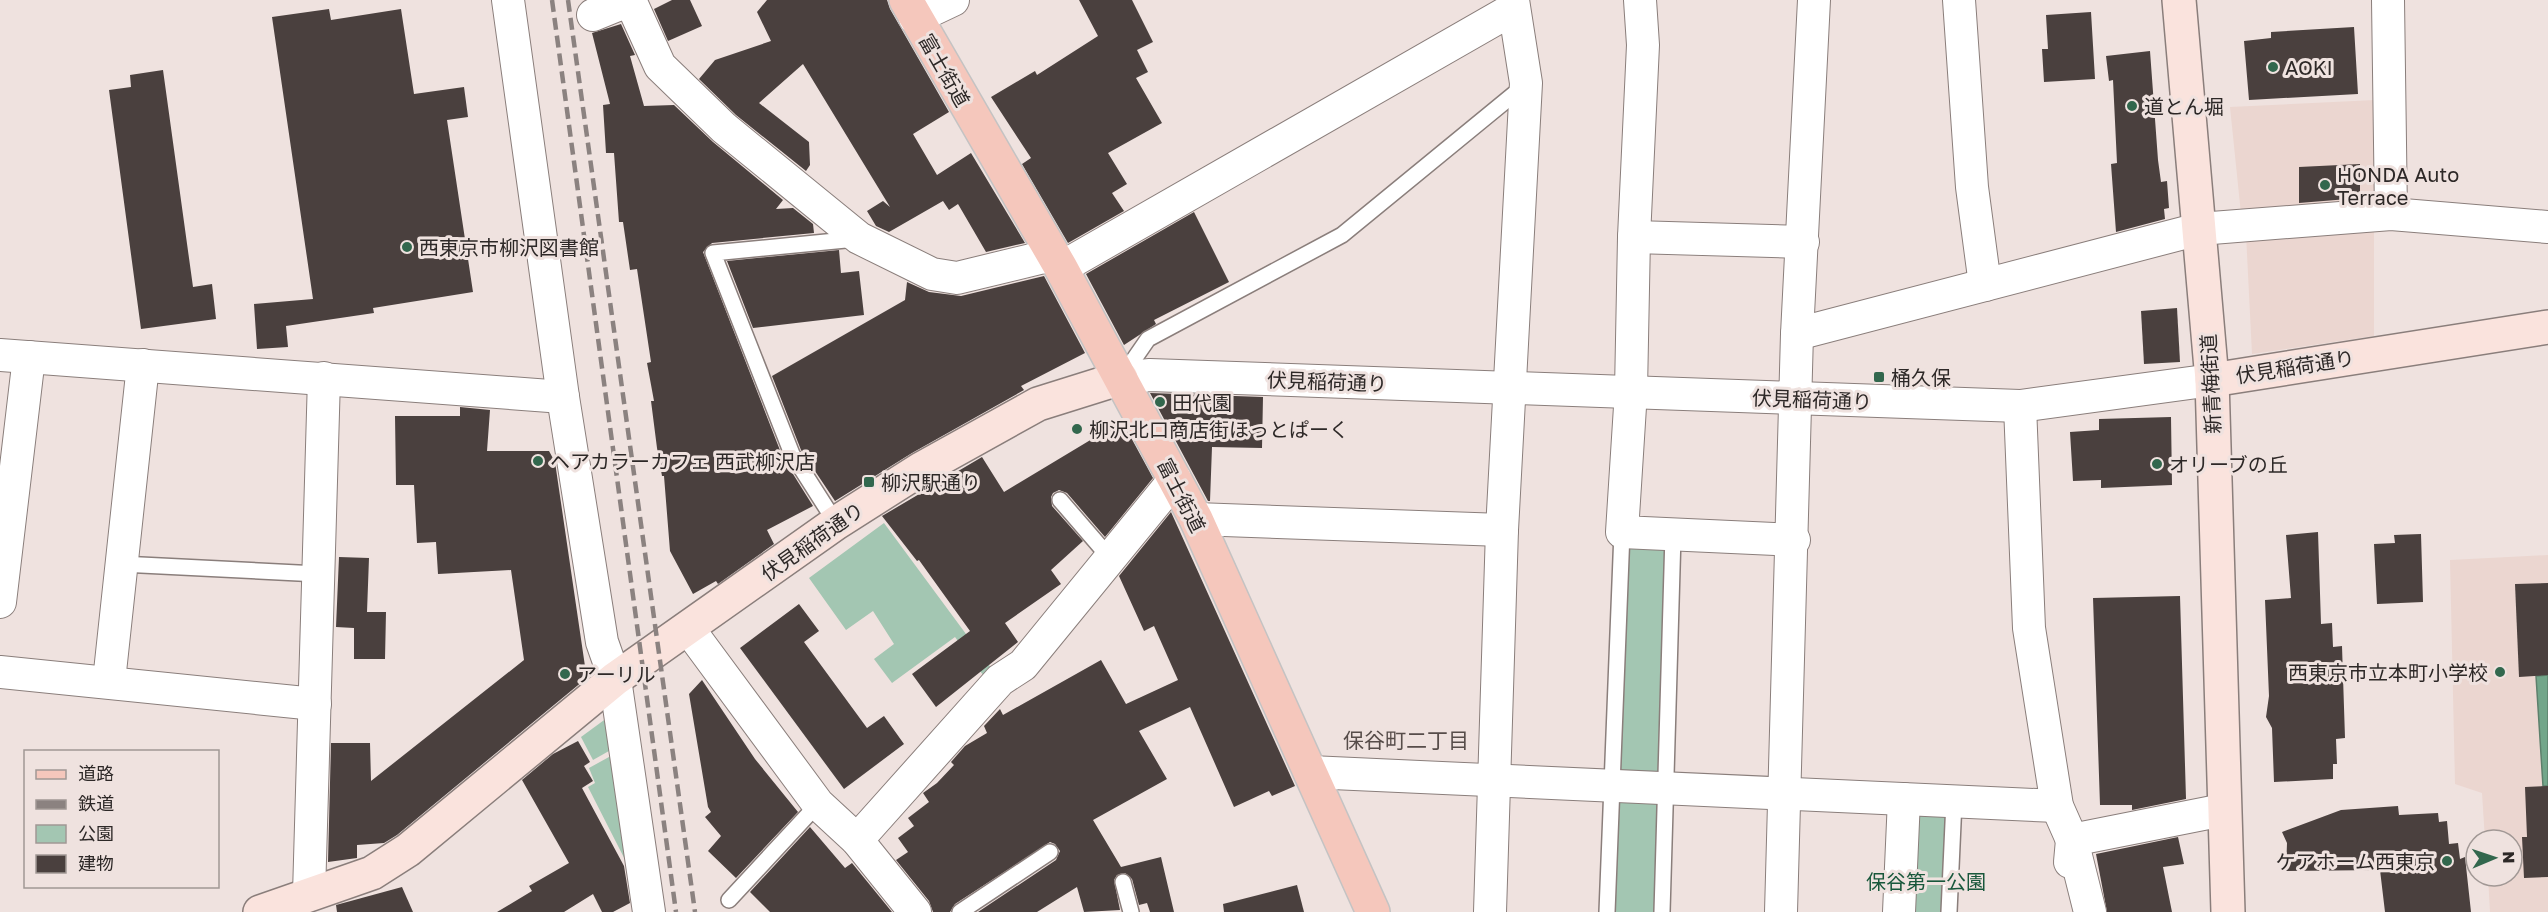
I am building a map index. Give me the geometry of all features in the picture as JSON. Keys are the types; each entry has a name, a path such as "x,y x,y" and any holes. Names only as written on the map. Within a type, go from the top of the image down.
{"main road":[{"name":"富士街道","path":"910,9 1062,259 1120,378 1196,519 1373,912"}],"street":[{"path":"508,0 563,397 602,642 615,679 649,912"},
{"path":"592,8 630,0 660,66 724,128 860,238 932,274 957,278 1062,259 1513,4 1526,83 1502,530 1490,912"},
{"path":"910,9 953,0"},
{"path":"1640,0 1643,45 1634,237 1631,391 1622,532 1794,540"},
{"path":"1781,912 1798,399 1797,334 1814,0"},
{"path":"1959,0 1972,187 1984,285"},
{"name":"新青梅街道","path":"2180,0 2212,380 2223,810 2228,912"},
{"path":"2388,0 2391,214"},
{"path":"1797,334 2199,229 2391,214 2548,226"},
{"path":"1634,237 1803,242"},
{"name":"伏見稲荷通り","path":"260,912 372,873 408,850 615,679 836,523 921,469 1038,404 1120,378 1150,375 2020,406 2212,380 2548,327"},
{"path":"0,602 14,356 563,397"},
{"path":"109,681 143,365"},
{"path":"309,894 324,378"},
{"path":"2020,406 2029,628 2057,806 2072,840 2090,912"},
{"path":"857,840 1000,680 1023,665 1174,479"},
{"path":"1196,519 1502,530"},
{"path":"688,628 818,804 857,840 915,912"},
{"path":"0,672 109,681 315,704"},
{"path":"1310,772 2057,806"},
{"path":"1899,912 1904,799"},
{"path":"2072,840 2223,810"},
{"path":"2068,912 2072,840"}],"lane":[{"path":"1120,378 1148,339 1342,235 1526,83"},
{"path":"836,523 792,454 713,253 860,238"},
{"path":"1060,500 1110,558"},
{"path":"1607,912 1622,532"},
{"path":"1662,912 1673,535"},
{"path":"121,564 318,574"},
{"path":"1950,912 1954,801"},
{"path":"729,900 818,804"},
{"path":"960,912 1050,852"},
{"path":"1123,882 1131,912"}],"shaded area":[{"path":"2375,100 2374,196 2367,201 2241,214 2230,107"},
{"path":"2374,222 2374,336 2252,354 2246,234"},
{"name":"西東京市立本町小学校","path":"2548,555 2548,912 2490,912 2489,888 2524,888 2524,828 2484,828 2482,793 2455,784 2450,560"},
{"path":"2548,675 2548,786 2543,786 2536,676"}],"green space":[{"path":"884,523 997,676 989,683 955,637 892,683 874,659 894,644 873,611 846,630 809,578"},
{"path":"1622,532 1673,535 1662,912 1607,912"},
{"path":"611,715 616,747 593,760 581,737"},
{"path":"618,752 643,895 588,787 595,783 589,768"},
{"name":"保谷第一公園","path":"1904,799 1954,801 1949,912 1899,912"}],"building":[{"path":"672,0 690,0 702,26 668,41 654,9"},
{"path":"767,0 887,0 949,112 913,134 937,175 971,153 1025,243 986,252 958,204 949,210 943,201 889,232 876,226 867,211 883,201 890,207 803,64 759,103 809,142 810,165 806,171 736,115 699,79 715,60 771,41 757,12"},
{"path":"1079,0 1132,0 1153,42 1137,50 1148,72 1136,78 1162,123 1108,153 1127,184 1112,193 1124,211 1068,243 1022,164 1031,158 991,97 1035,71 1037,75 1098,36"},
{"path":"329,9 331,20 401,9 414,94 464,87 468,117 447,120 473,292 373,308 374,313 286,326 288,347 257,349 254,304 313,299 272,17"},
{"path":"2091,12 2095,79 2044,82 2042,49 2048,49 2046,15"},
{"path":"621,24 635,55 630,56 644,106 674,105 713,142 783,200 776,209 793,208 813,224 814,233 712,243 703,252 783,458 813,506 767,530 774,544 718,584 716,581 693,594 670,551 664,476 662,476 657,448 651,401 654,401 647,363 651,362 637,269 630,270 623,222 619,222 614,153 606,153 603,105 610,104 592,33"},
{"path":"2354,27 2358,94 2249,100 2244,41 2271,38 2271,32"},
{"path":"2150,51 2158,160 2161,182 2167,181 2169,208 2164,209 2165,219 2116,232 2111,164 2117,163 2113,80 2109,81 2106,56"},
{"path":"163,70 193,287 212,284 216,319 141,329 109,90 131,87 130,75"},
{"path":"2360,164 2360,198 2299,203 2299,167"},
{"path":"1194,212 1229,282 1154,320 1156,324 1124,345 1086,274"},
{"path":"839,250 841,273 859,271 864,315 753,328 727,261"},
{"path":"1044,276 1085,353 1021,386 1024,390 912,453 835,501 801,450 772,376 905,300 907,282 929,292 961,296"},
{"path":"2177,308 2180,362 2144,364 2141,311"},
{"path":"1150,393 1263,397 1262,448 1212,447 1210,501 1208,501"},
{"path":"460,407 490,410 487,451 549,451 555,462 586,673 583,681 397,835 384,843 357,845 357,858 328,862 331,743 370,743 371,781 524,660 511,570 438,574 436,542 417,543 414,485 396,485 395,416 460,416"},
{"path":"2171,417 2172,485 2101,488 2101,480 2073,481 2070,432 2099,430 2099,419"},
{"path":"1122,421 1153,478 1105,537 1067,493 1059,490 1053,493 1052,506 1083,541 1051,570 1061,584 1005,623 1018,642 936,707 912,674 970,631 919,560 917,561 882,516 982,457 1004,492"},
{"path":"1171,512 1295,786 1272,796 1269,791 1234,807 1190,707 1139,731 1167,779 1093,820 1121,867 1161,857 1174,912 1150,912 1147,903 1139,905 1132,879 1125,873 1117,875 1114,880 1120,910 1084,912 1077,887 1037,912 978,912 1056,860 1060,851 1055,844 1050,842 955,904 950,912 933,912 929,901 896,860 908,852 898,838 914,826 908,818 929,802 923,793 937,783 954,765 951,762 965,746 987,733 984,726 1000,709 1003,715 1101,660 1126,704 1178,680 1154,626 1144,631 1119,576"},
{"path":"2318,532 2321,624 2332,623 2333,647 2342,646 2345,738 2336,739 2337,764 2333,764 2333,779 2274,782 2272,728 2266,717 2269,696 2265,600 2291,598 2286,535"},
{"path":"2421,534 2423,602 2377,604 2374,544 2395,543 2394,535"},
{"path":"339,557 369,558 367,612 386,612 385,659 354,659 354,628 336,627"},
{"path":"2548,583 2548,675 2519,677 2515,584"},
{"path":"2180,596 2186,799 2132,810 2132,805 2100,805 2093,598"},
{"path":"799,604 819,631 804,642 867,728 884,716 904,744 844,789 740,648"},
{"path":"702,680 755,759 798,812 736,878 708,851 721,836 705,817 711,812 708,807 689,694"},
{"path":"578,741 590,762 584,766 593,781 582,788 624,866 630,903 613,912 602,912 593,894 564,912 497,912 532,891 529,886 569,863 522,780 553,754"},
{"path":"2548,786 2548,877 2524,878 2524,837 2527,837 2525,787"},
{"path":"2398,806 2399,815 2438,813 2439,822 2447,821 2449,844 2458,843 2460,859 2464,857 2464,888 2468,888 2471,912 2385,912 2380,870 2286,871 2287,843 2282,832 2341,810"},
{"path":"810,827 845,868 852,863 892,912 770,912 750,892"},
{"path":"2178,837 2184,864 2163,867 2172,912 2107,912 2096,854"},
{"path":"1297,885 1304,912 1224,912 1223,904"},
{"path":"402,887 413,912 337,912 336,905"}],"railway":[{"path":"552,0 676,912"},
{"path":"568,0 695,912"}],"place":[{"name":"AOKI","path":"2273,67"},
{"name":"道とん堀","path":"2132,106"},
{"name":"HONDA Auto Terrace","path":"2325,185"},
{"name":"西東京市柳沢図書館","path":"407,247"},
{"name":"桶久保","path":"1879,377"},
{"name":"田代園","path":"1160,402"},
{"name":"柳沢北口商店街ほっとぱーく","path":"1077,429"},
{"name":"ヘアカラーカフェ 西武柳沢店","path":"538,461"},
{"name":"オリーブの丘","path":"2157,464"},
{"name":"柳沢駅通り","path":"869,482"},
{"name":"西東京市立本町小学校","path":"2500,672"},
{"name":"アーリル","path":"565,674"},
{"name":"ケアホーム西東京","path":"2447,861"}],"district":[{"name":"保谷町二丁目","path":"1406,740"}]}
